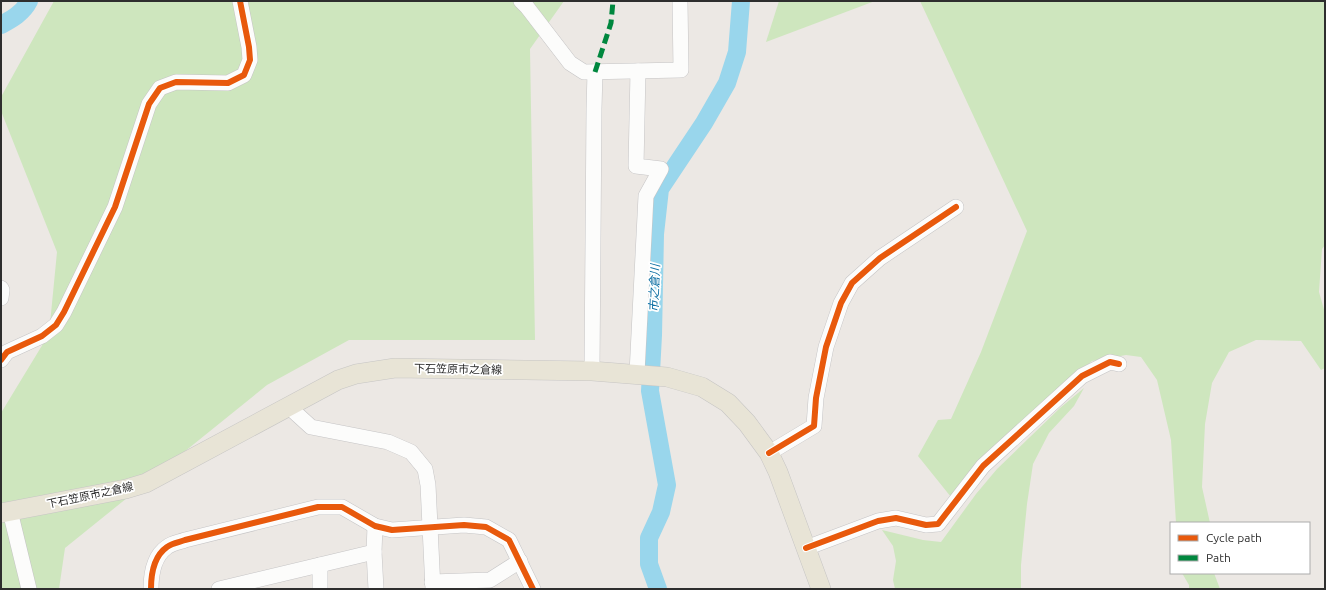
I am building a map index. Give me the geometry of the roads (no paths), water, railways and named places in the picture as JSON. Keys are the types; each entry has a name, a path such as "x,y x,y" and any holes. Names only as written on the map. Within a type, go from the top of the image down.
{"main road":[{"name":"下石笠原市之倉線","path":"5,512 126,489 146,483 338,380 356,374 395,368 592,371 667,376 702,387 728,403 747,423 769,453 778,472 822,589"}],"street":[{"path":"1,360 7,352 42,336 56,325 64,312 115,207 149,104 160,88 176,82 228,83 244,75 250,60 240,1"},
{"path":"521,1 570,63 584,72 681,70 680,1"},
{"path":"637,374 646,196 661,169 636,166 638,71"},
{"path":"592,371 595,72"},
{"path":"769,453 814,426 816,398 826,347 841,303 852,283 880,258 956,207"},
{"path":"1,288 1,298"},
{"path":"806,548 878,521 896,518 926,525 938,524 983,466 1082,376 1110,362 1119,364"},
{"path":"288,406 312,427 388,442 411,452 425,469 428,485 432,586 490,585 520,561"},
{"path":"151,589 151,575 158,557 168,546 185,540 318,507 342,507 375,526 392,530 486,526 509,540 533,589"},
{"path":"5,512 29,589"},
{"path":"375,526 374,552 376,589"},
{"path":"219,589 265,583 320,565 374,552"},
{"path":"320,565 320,589"}],"waterway":[{"path":"1,25 13,18 27,5 29,1"},
{"name":"市之倉川","path":"658,589 649,564 649,538 661,512 667,485 650,391 653,335 655,234 660,189 704,123 727,83 737,52 741,1"}]}
